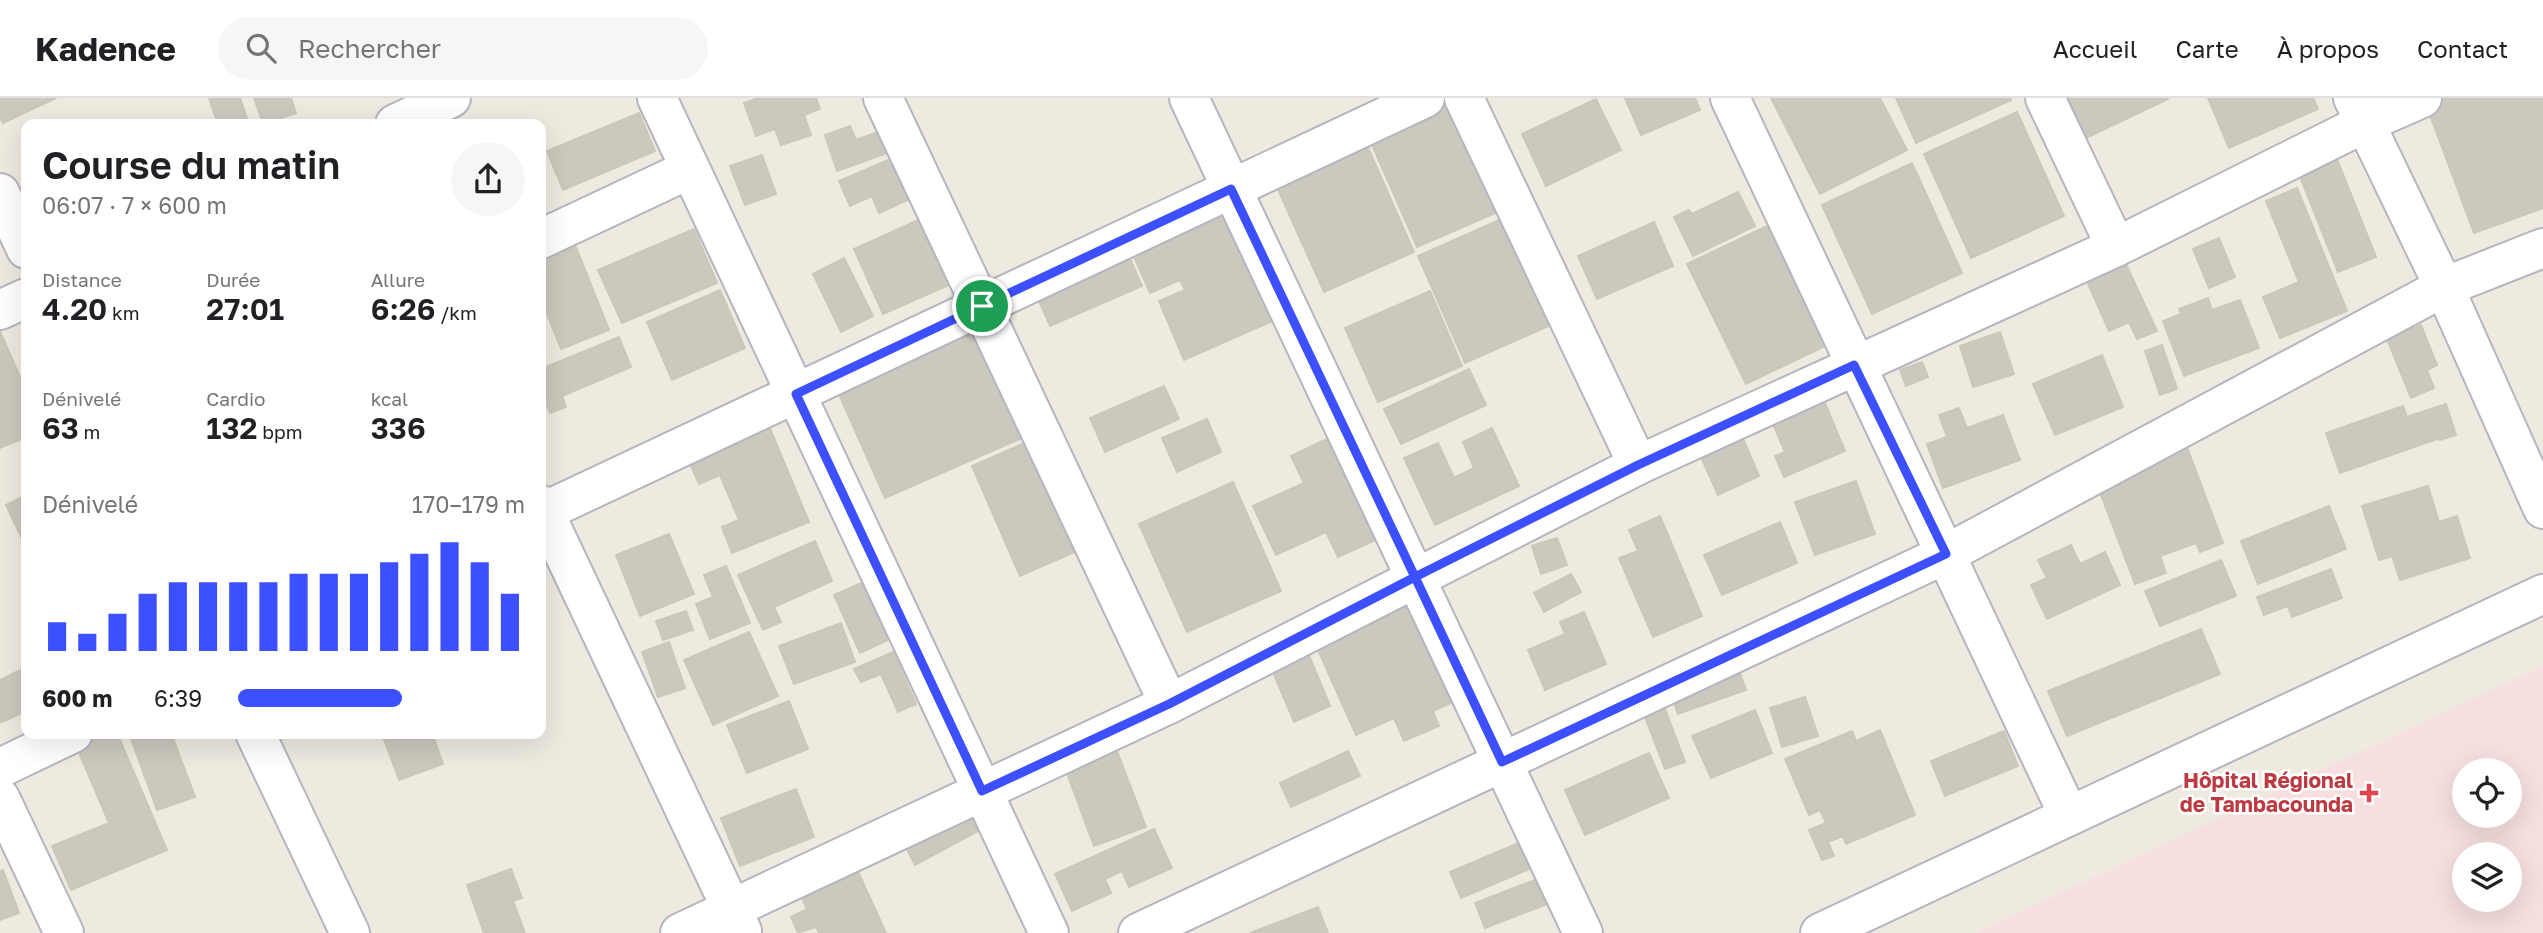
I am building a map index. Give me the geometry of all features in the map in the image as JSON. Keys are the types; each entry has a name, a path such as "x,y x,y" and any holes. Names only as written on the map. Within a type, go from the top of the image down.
{"street":[{"path":"406,119 451,98"},
{"path":"657,98 1048,933"},
{"path":"883,98 1169,704"},
{"path":"1189,98 1583,933"},
{"path":"546,508 796,394 1425,98"},
{"path":"1464,98 1638,465"},
{"path":"1730,98 2069,816"},
{"path":"2045,98 2116,247"},
{"path":"680,933 737,921 982,791 1169,704 1638,465 2116,247 2359,111 2422,98"},
{"path":"2359,111 2444,287 2543,509"},
{"path":"546,237 690,169"},
{"path":"0,193 21,238"},
{"path":"1138,933 1946,554 2444,287 2543,248"},
{"path":"0,310 21,300"},
{"path":"546,518 737,921"},
{"path":"1820,933 2543,594"},
{"path":"0,768 60,739"},
{"path":"258,739 350,933"},
{"path":"0,798 64,933"}],"shaded area":[{"name":"Hôpital Régional de Tambacounda","path":"2543,666 2543,933 1976,933"}],"building":[{"path":"0,98 56,98 3,123 0,118"},
{"path":"209,98 240,98 247,119 216,119"},
{"path":"254,98 291,98 296,113 278,119 261,119"},
{"path":"758,98 816,98 820,109 804,115 811,135 781,145 775,129 756,136 744,103"},
{"path":"1625,98 1695,98 1700,110 1641,135"},
{"path":"1771,98 1880,98 1907,150 1820,194"},
{"path":"1896,98 2011,98 2011,100 1916,143"},
{"path":"2062,98 2167,98 2168,99 2082,140"},
{"path":"2208,98 2313,98 2318,109 2229,148"},
{"path":"2443,98 2543,98 2543,208 2474,233 2426,104"},
{"path":"1596,99 1621,150 1546,186 1522,134"},
{"path":"1452,102 1500,211 1417,247 1369,138"},
{"path":"2017,112 2064,216 1971,258 1924,154"},
{"path":"639,113 655,151 563,190 547,151"},
{"path":"850,126 856,140 889,128 896,150 837,171 825,135"},
{"path":"1363,136 1414,252 1324,292 1272,176"},
{"path":"902,154 919,195 879,213 872,196 850,206 839,181"},
{"path":"762,155 776,194 745,205 730,166"},
{"path":"2337,159 2376,257 2338,272 2299,174"},
{"path":"1912,163 1962,273 1872,314 1822,205"},
{"path":"2297,188 2347,311 2280,338 2263,297 2299,282 2266,201"},
{"path":"1738,192 1755,226 1693,256 1674,217 1689,210 1692,214"},
{"path":"1231,207 1279,318 1184,360 1159,301 1185,290 1180,280 1150,293 1131,250"},
{"path":"927,216 956,282 883,314 854,249"},
{"path":"1506,217 1553,324 1465,363 1418,256"},
{"path":"1654,222 1673,266 1597,299 1578,256"},
{"path":"1771,224 1829,344 1746,384 1687,264"},
{"path":"694,229 717,283 622,323 598,270"},
{"path":"2219,238 2235,277 2209,288 2193,249"},
{"path":"576,247 609,330 561,349 546,312 546,259"},
{"path":"1128,254 1142,286 1050,326 1036,294"},
{"path":"844,258 873,316 841,332 813,274"},
{"path":"2124,260 2157,331 2137,339 2129,322 2109,331 2085,277"},
{"path":"720,290 745,348 672,380 647,322"},
{"path":"1430,291 1462,366 1378,402 1345,328"},
{"path":"2208,298 2212,310 2240,300 2259,348 2184,376 2163,321 2181,314 2179,309"},
{"path":"980,319 1031,434 885,498 834,383"},
{"path":"2421,325 2437,365 2427,370 2434,388 2411,398 2387,339"},
{"path":"0,331 21,379 21,439 0,448"},
{"path":"2000,332 2014,374 1973,387 1960,346"},
{"path":"619,337 631,367 562,396 566,407 550,413 546,403 546,367"},
{"path":"2162,345 2177,389 2160,395 2145,351"},
{"path":"2102,355 2123,407 2055,435 2033,384"},
{"path":"1922,362 1928,377 1906,386 1900,370"},
{"path":"1469,369 1486,405 1401,444 1384,409"},
{"path":"1164,386 1179,419 1105,452 1090,418"},
{"path":"1822,396 1845,451 1784,477 1775,456 1785,452 1770,417"},
{"path":"2446,404 2456,435 2440,438 2340,473 2326,433 2403,406 2407,417"},
{"path":"1959,408 1967,428 2003,415 2020,460 1943,488 1927,444 1947,437 1939,415"},
{"path":"764,414 809,522 732,553 722,527 739,520 720,475 699,484 683,448"},
{"path":"1207,419 1221,452 1177,472 1162,438"},
{"path":"1492,428 1519,486 1435,525 1404,458 1438,443 1454,478 1474,468 1463,442"},
{"path":"1045,434 1093,544 1020,576 972,466"},
{"path":"1333,436 1380,538 1338,557 1326,532 1276,555 1253,506 1304,483 1291,456"},
{"path":"1743,439 1759,476 1718,495 1701,457"},
{"path":"2185,442 2223,543 2200,552 2196,543 2160,556 2166,573 2135,584 2098,487"},
{"path":"1856,481 1875,534 1815,555 1795,502"},
{"path":"1233,482 1281,591 1187,632 1139,524"},
{"path":"2428,486 2439,522 2457,516 2470,558 2400,580 2392,556 2379,560 2362,506"},
{"path":"21,498 21,536 6,505"},
{"path":"2329,506 2346,549 2258,584 2241,541"},
{"path":"1660,516 1702,616 1653,637 1619,558 1638,551 1629,530"},
{"path":"1780,522 1797,563 1722,595 1704,555"},
{"path":"669,534 694,594 640,616 616,555"},
{"path":"1557,538 1567,565 1541,574 1532,546"},
{"path":"815,541 832,581 774,607 781,622 763,630 738,575"},
{"path":"2071,545 2080,564 2105,552 2120,585 2047,619 2031,585 2047,578 2038,560"},
{"path":"2221,560 2236,596 2160,626 2145,591"},
{"path":"726,566 750,623 710,639 696,604 713,597 704,575"},
{"path":"2331,569 2342,598 2292,617 2288,606 2264,615 2257,597"},
{"path":"1571,574 1581,592 1544,612 1534,593"},
{"path":"863,582 888,640 860,653 834,595"},
{"path":"1406,603 1451,703 1433,711 1439,726 1404,741 1394,718 1356,735 1315,643"},
{"path":"686,611 693,630 663,640 656,621"},
{"path":"1584,612 1606,664 1545,690 1528,650 1565,634 1560,622"},
{"path":"841,623 855,662 794,684 779,646"},
{"path":"2201,629 2220,674 2067,736 2048,691"},
{"path":"749,632 778,696 713,725 684,660"},
{"path":"669,642 685,688 658,697 642,652"},
{"path":"1304,643 1330,706 1294,722 1267,658"},
{"path":"1731,648 1746,690 1678,714 1663,673"},
{"path":"893,652 916,704 898,712 881,674 861,682 854,669"},
{"path":"21,670 21,713 0,723 0,680"},
{"path":"1805,697 1818,736 1782,747 1770,708"},
{"path":"789,701 808,749 747,773 727,725"},
{"path":"1662,701 1685,762 1665,769 1642,709"},
{"path":"1755,710 1772,753 1711,778 1692,736"},
{"path":"1880,730 1915,815 1846,844 1843,836 1828,842 1834,856 1822,860 1809,830 1826,823 1820,810 1809,815 1785,759 1852,731 1856,741"},
{"path":"2004,731 2018,766 1945,796 1931,761"},
{"path":"1112,738 1146,827 1094,846 1061,757"},
{"path":"85,739 120,739 167,850 71,890 52,846 109,823 75,743"},
{"path":"131,739 173,739 195,797 157,810"},
{"path":"384,739 434,739 443,764 399,780"},
{"path":"1348,751 1360,776 1291,807 1280,783"},
{"path":"1649,753 1669,798 1585,835 1565,790"},
{"path":"796,789 814,837 740,866 721,818"},
{"path":"968,811 978,831 915,865 905,846"},
{"path":"1154,829 1172,868 1129,887 1122,871 1105,879 1111,893 1072,911 1055,874"},
{"path":"1528,839 1539,865 1461,898 1450,872"},
{"path":"855,865 886,933 819,933 816,927 798,933 791,917 807,909 798,890"},
{"path":"511,869 522,898 513,901 525,933 484,933 467,885"},
{"path":"3,870 19,913 0,920 0,871"},
{"path":"1540,878 1550,903 1485,928 1475,903"},
{"path":"1318,907 1328,933 1250,933"}],"place":[{"name":"Hôpital Régional de Tambacounda","path":"2369,793"}],"route":[{"path":"982,306 796,394 982,791 1169,704 1415,577 1502,762 1946,554 1854,365 1638,465 1415,577 1231,189 982,306"}]}
